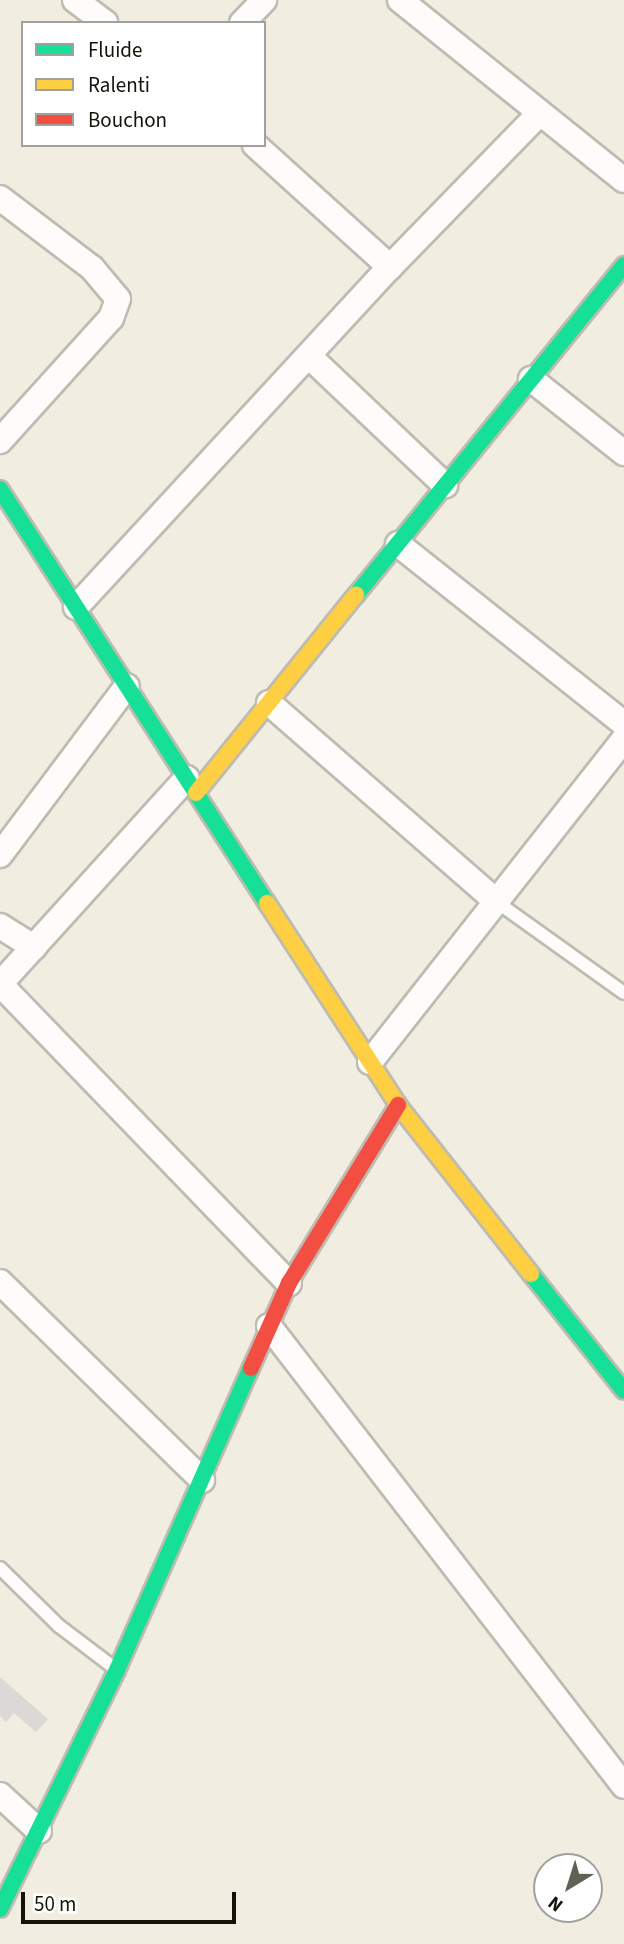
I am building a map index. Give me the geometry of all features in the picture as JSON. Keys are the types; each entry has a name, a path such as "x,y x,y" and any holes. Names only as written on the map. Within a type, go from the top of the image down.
{"street":[{"path":"75,0 102,21"},
{"path":"244,21 264,0"},
{"path":"400,0 624,180"},
{"path":"76,607 310,358 390,267 540,113"},
{"path":"257,147 390,267"},
{"path":"0,198 92,268 118,299 111,318 0,441"},
{"path":"289,1283 0,984 269,704 624,265"},
{"path":"310,358 445,485"},
{"path":"531,379 624,453"},
{"path":"4,507 76,607 397,1105 620,1375"},
{"path":"398,544 624,724"},
{"path":"0,855 127,686"},
{"path":"269,704 497,902"},
{"path":"370,1062 624,739"},
{"path":"0,926 34,947"},
{"path":"0,1909 117,1670 289,1283 397,1105"},
{"path":"0,1282 202,1480"},
{"path":"269,1326 624,1786"},
{"path":"0,1796 39,1831"}],"lane":[{"path":"497,902 624,993"},
{"path":"0,1568 59,1626 117,1670"}],"building":[{"path":"0,1677 48,1719 36,1732 14,1713 6,1722 0,1716"}],"traffic: fast":[{"path":"356,595 624,265"},
{"path":"0,489 267,903"},
{"path":"531,1274 624,1391"},
{"path":"0,1909 117,1670 251,1368"}],"traffic: slow":[{"path":"196,793 356,595"},
{"path":"267,903 398,1105 531,1274"}],"traffic: jam":[{"path":"251,1368 289,1283 398,1105"}]}
